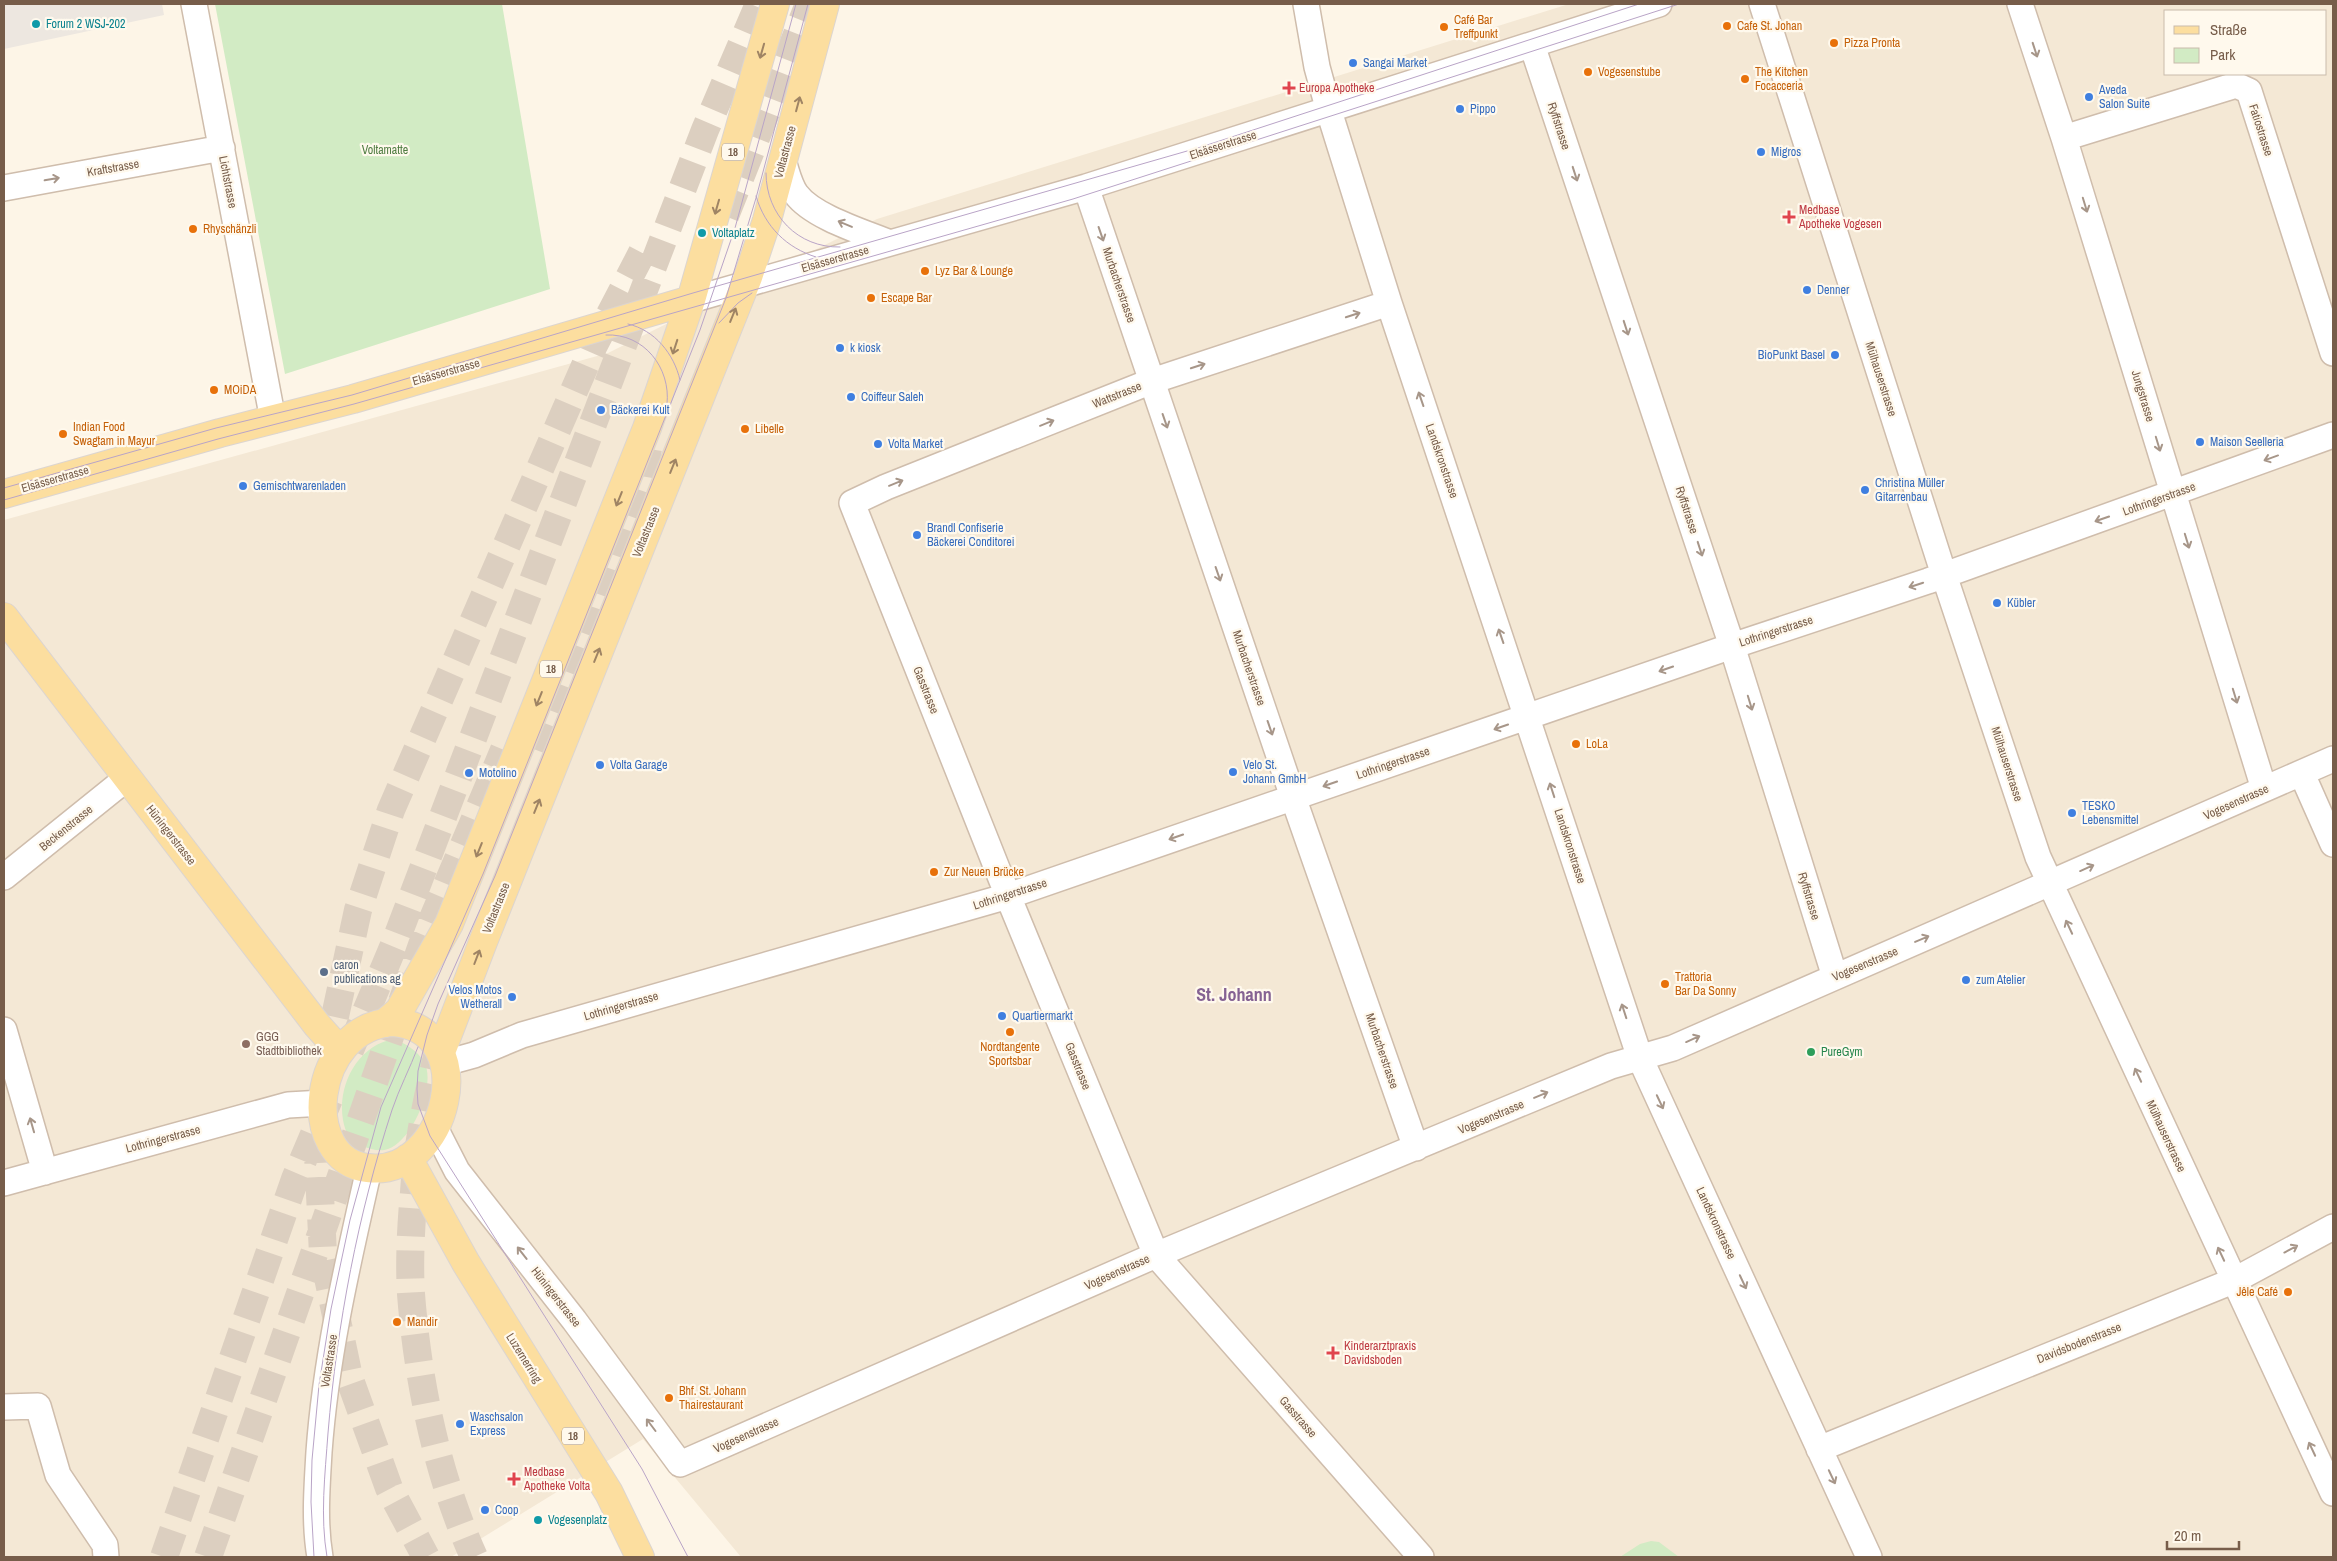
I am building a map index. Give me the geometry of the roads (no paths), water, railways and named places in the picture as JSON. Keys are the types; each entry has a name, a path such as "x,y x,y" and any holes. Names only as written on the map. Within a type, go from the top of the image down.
{"main road":[{"name":"18","path":"385,1023 399,1011 449,924 628,478 691,300 775,4"},
{"name":"Voltastrasse","path":"443,1058 482,942 745,285 783,161 825,4"},
{"name":"Elsässerstrasse","path":"4,494 220,432 353,399 691,300"},
{"name":"Hüningerstrasse","path":"4,617 317,1025 340,1051"},
{"name":"18","path":"369,1169 354,1164 333,1146 325,1127 323,1103 327,1076 340,1051 358,1032 385,1023 400,1023 414,1027 427,1036 443,1058"},
{"path":"369,1169 389,1167 408,1158 425,1144 435,1128 445,1094 443,1058"},
{"name":"Luzernerring","path":"408,1158 499,1318 609,1493 640,1557"}],"street":[{"name":"Lichtstrasse","path":"194,4 273,420"},
{"name":"Landskronstrasse","path":"1306,4 1317,67 1328,111 1389,304 1640,1058 1869,1557"},
{"name":"Elsässerstrasse","path":"691,300 1086,188 1659,4"},
{"name":"Mülhauserstrasse","path":"1762,4 1944,575 2038,857 2049,885 2333,1493"},
{"name":"Jungstrasse","path":"2020,4 2064,138 2264,789"},
{"name":"Ryffstrasse","path":"1532,44 1732,646 1835,977"},
{"name":"Fatiostrasse","path":"2064,138 2236,85 2249,91 2333,354"},
{"name":"Kraftstrasse","path":"4,188 222,148"},
{"path":"783,161 792,187 805,202 824,215 890,243"},
{"name":"Murbacherstrasse","path":"1086,188 1293,797 1416,1148"},
{"name":"Wattstrasse","path":"852,503 886,487 1152,381 1389,304"},
{"name":"Lothringerstrasse","path":"443,1058 474,1055 522,1035 1008,896 1732,646 1944,575 2333,435"},
{"name":"Gasstrasse","path":"852,503 1008,896 1156,1255 1421,1557"},
{"name":"Vogesenstrasse","path":"680,1464 1156,1255 1611,1066 1673,1048 2049,885 2333,759"},
{"path":"2302,774 2333,844"},
{"name":"Beckenstrasse","path":"4,877 128,778"},
{"path":"4,1030 45,1172"},
{"name":"Lothringerstrasse","path":"4,1183 288,1105 323,1103"},
{"name":"Hüningerstrasse","path":"435,1128 457,1171 574,1320 680,1464"},
{"name":"Voltastrasse","path":"320,1557 316,1504 325,1386 339,1300 369,1169"},
{"name":"Davidsbodenstrasse","path":"1819,1448 2233,1281 2333,1227"},
{"path":"4,1407 38,1406 58,1475 105,1544 106,1557"}],"tunnel":[{"path":"350,1050 394,945 705,130 759,4"},
{"path":"725,216 809,4"},
{"path":"326,1058 358,910 391,810 594,345 645,247"},
{"path":"544,753 590,633 642,485 650,436"},
{"path":"208,1557 423,942 504,750"},
{"path":"440,1043 418,1154 412,1217 411,1294 424,1395 431,1428 450,1494 474,1557"},
{"path":"164,1557 295,1179 329,1099"},
{"path":"317,1135 323,1254 349,1377 389,1488 426,1557"}],"tram line":[{"path":"314,1557 311,1502 312,1460 319,1385 331,1309 350,1220 381,1107 483,874 700,330 735,228 796,4"},
{"path":"688,1557 642,1469 430,1136 418,1104 418,1071 427,1035 438,1004 495,876 726,298 756,198 808,4"},
{"path":"4,488 216,428 352,395 693,293 1201,147 1639,4"},
{"path":"4,500 218,439 354,404 1073,199 1679,4"},
{"path":"766,173 767,188 772,202 778,215 787,226 811,242 825,246 840,247"},
{"path":"756,196 771,227 787,242 805,253 816,257"},
{"path":"719,323 738,303 752,293"},
{"path":"628,324 647,332 662,344 673,361 680,380"},
{"path":"606,335 620,336 632,340 643,346 652,355 664,378 667,404"},
{"path":"327,1557 323,1511 328,1433 343,1310 359,1229 380,1149 395,1102 418,1047"}],"place":[{"name":"Forum 2 WSJ-202","path":"36,24"},
{"name":"Cafe St. Johan","path":"1727,26"},
{"name":"Café Bar Treffpunkt","path":"1444,27"},
{"name":"Pizza Pronta","path":"1834,43"},
{"name":"Sangai Market","path":"1353,63"},
{"name":"Vogesenstube","path":"1588,72"},
{"name":"The Kitchen Focacceria","path":"1745,79"},
{"name":"Europa Apotheke","path":"1289,88"},
{"name":"Aveda Salon Suite","path":"2089,97"},
{"name":"Pippo","path":"1460,109"},
{"name":"Migros","path":"1761,152"},
{"name":"Medbase Apotheke Vogesen","path":"1789,217"},
{"name":"Rhyschänzli","path":"193,229"},
{"name":"Voltaplatz","path":"702,233"},
{"name":"Lyz Bar & Lounge","path":"925,271"},
{"name":"Denner","path":"1807,290"},
{"name":"Escape Bar","path":"871,298"},
{"name":"k kiosk","path":"840,348"},
{"name":"BioPunkt Basel","path":"1835,355"},
{"name":"MOiDA","path":"214,390"},
{"name":"Coiffeur Saleh","path":"851,397"},
{"name":"Bäckerei Kult","path":"601,410"},
{"name":"Libelle","path":"745,429"},
{"name":"Indian Food Swagtam in Mayur","path":"63,434"},
{"name":"Maison Seelleria","path":"2200,442"},
{"name":"Volta Market","path":"878,444"},
{"name":"Gemischtwarenladen","path":"243,486"},
{"name":"Christina Müller Gitarrenbau","path":"1865,490"},
{"name":"Brandl Confiserie Bäckerei Conditorei","path":"917,535"},
{"name":"Kübler","path":"1997,603"},
{"name":"LoLa","path":"1576,744"},
{"name":"Volta Garage","path":"600,765"},
{"name":"Velo St. Johann GmbH","path":"1233,772"},
{"name":"Motolino","path":"469,773"},
{"name":"TESKO Lebensmittel","path":"2072,813"},
{"name":"Zur Neuen Brücke","path":"934,872"},
{"name":"caron publications ag","path":"324,972"},
{"name":"zum Atelier","path":"1966,980"},
{"name":"Trattoria Bar Da Sonny","path":"1665,984"},
{"name":"Velos Motos Wetherall","path":"512,997"},
{"name":"Quartiermarkt","path":"1002,1016"},
{"name":"Nordtangente Sportsbar","path":"1010,1032"},
{"name":"GGG Stadtbibliothek","path":"246,1044"},
{"name":"PureGym","path":"1811,1052"},
{"name":"Jêle Café","path":"2288,1292"},
{"name":"Mandir","path":"397,1322"},
{"name":"Kinderarztpraxis Davidsboden","path":"1333,1353"},
{"name":"Bhf. St. Johann Thairestaurant","path":"669,1398"},
{"name":"Waschsalon Express","path":"460,1424"},
{"name":"Medbase Apotheke Volta","path":"514,1479"},
{"name":"Coop","path":"485,1510"},
{"name":"Vogesenplatz","path":"538,1520"}],"district":[{"name":"St. Johann","path":"1234,995"}],"park label":[{"name":"Voltamatte","path":"385,150"}]}
